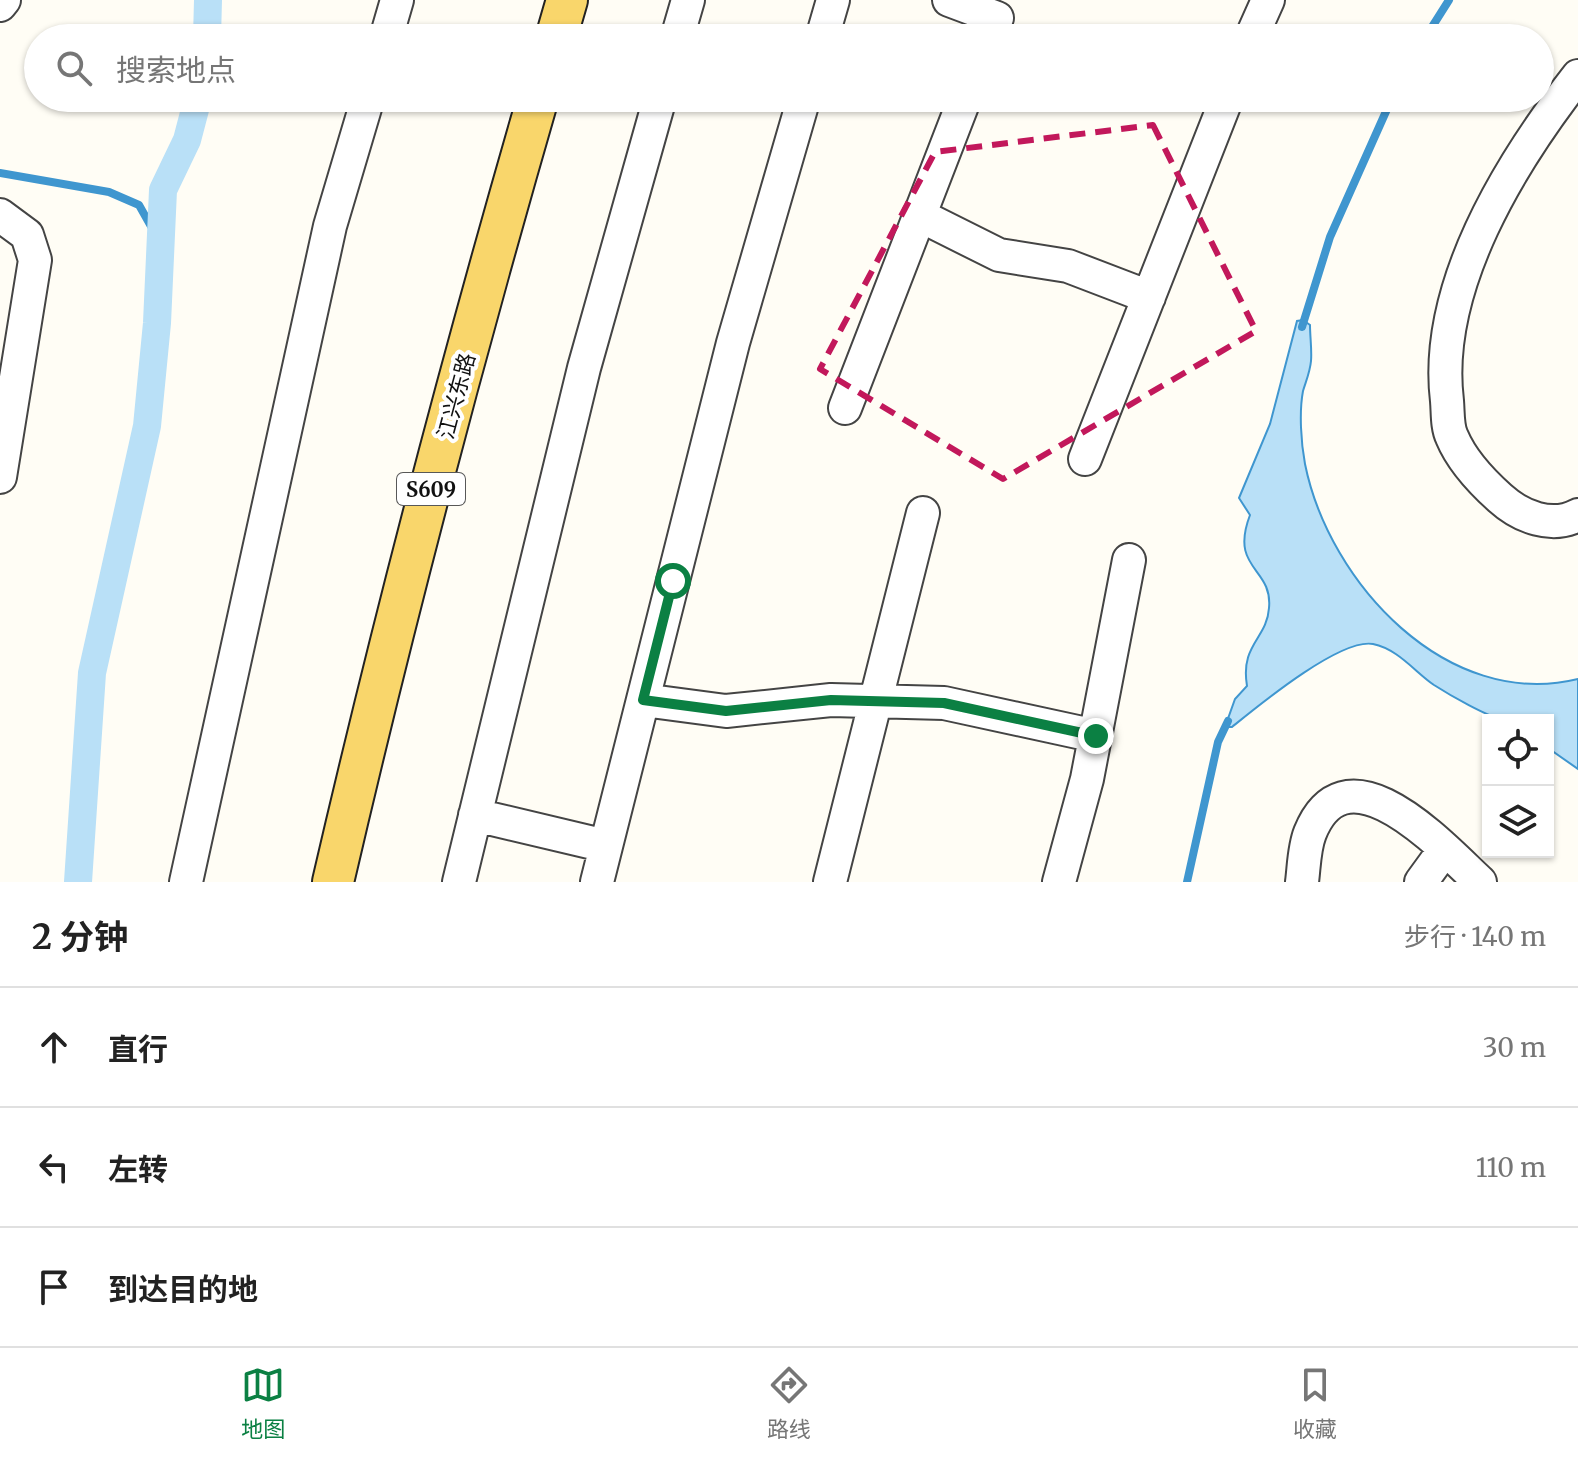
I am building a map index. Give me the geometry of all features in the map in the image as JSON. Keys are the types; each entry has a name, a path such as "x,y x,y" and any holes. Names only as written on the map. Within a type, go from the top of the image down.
{"main road":[{"path":"560,24 567,0"},
{"name":"江兴东路","path":"333,882 370,721 494,249 534,112"}],"street":[{"path":"0,5 4,0"},
{"path":"390,24 397,0"},
{"path":"681,24 688,0"},
{"path":"826,24 833,0"},
{"path":"949,0 997,19"},
{"path":"1257,24 1268,0"},
{"path":"1554,107 1578,76"},
{"path":"186,882 330,226 364,112"},
{"path":"459,882 584,368 656,112"},
{"path":"597,882 733,343 800,112"},
{"path":"845,408 959,112"},
{"path":"1085,459 1222,112"},
{"path":"1550,112 1481,227 1452,317 1444,380 1451,435 1477,478 1509,506 1542,522 1578,515"},
{"path":"0,215 27,235 35,260 0,477"},
{"path":"919,215 999,255 1068,266 1149,297"},
{"path":"830,882 923,513"},
{"path":"1059,882 1096,736 1129,560"},
{"path":"643,700 726,711 831,700 944,703 1096,736"},
{"path":"1302,882 1309,835 1322,813 1339,800 1363,796 1394,808 1420,823 1480,882"},
{"path":"475,815 606,846"},
{"path":"1421,882 1445,849"}],"highlighted area":[{"path":"1153,125 1256,331 1003,479 820,369 935,152"}],"water":[{"path":"1303,320 1310,325 1310,365 1301,408 1305,464 1318,509 1339,552 1367,593 1401,628 1440,656 1483,676 1530,684 1578,679 1578,769 1554,752 1554,714 1487,714 1458,700 1390,651 1373,644 1341,651 1321,662 1232,727 1225,727 1235,699 1247,686 1247,660 1264,627 1269,608 1265,584 1248,558 1245,547 1250,515 1239,498 1270,424 1297,321"}],"waterway":[{"path":"207,24 208,0"},
{"path":"1434,24 1449,0"},
{"path":"78,882 92,673 147,426 157,323 163,190 187,140 194,112"},
{"path":"1302,327 1330,237 1386,112"},
{"path":"0,173 109,192 139,205 161,244"},
{"path":"1187,882 1218,742 1228,721"}],"route":[{"path":"673,581 643,700 726,711 831,700 944,703 1096,736"}]}
